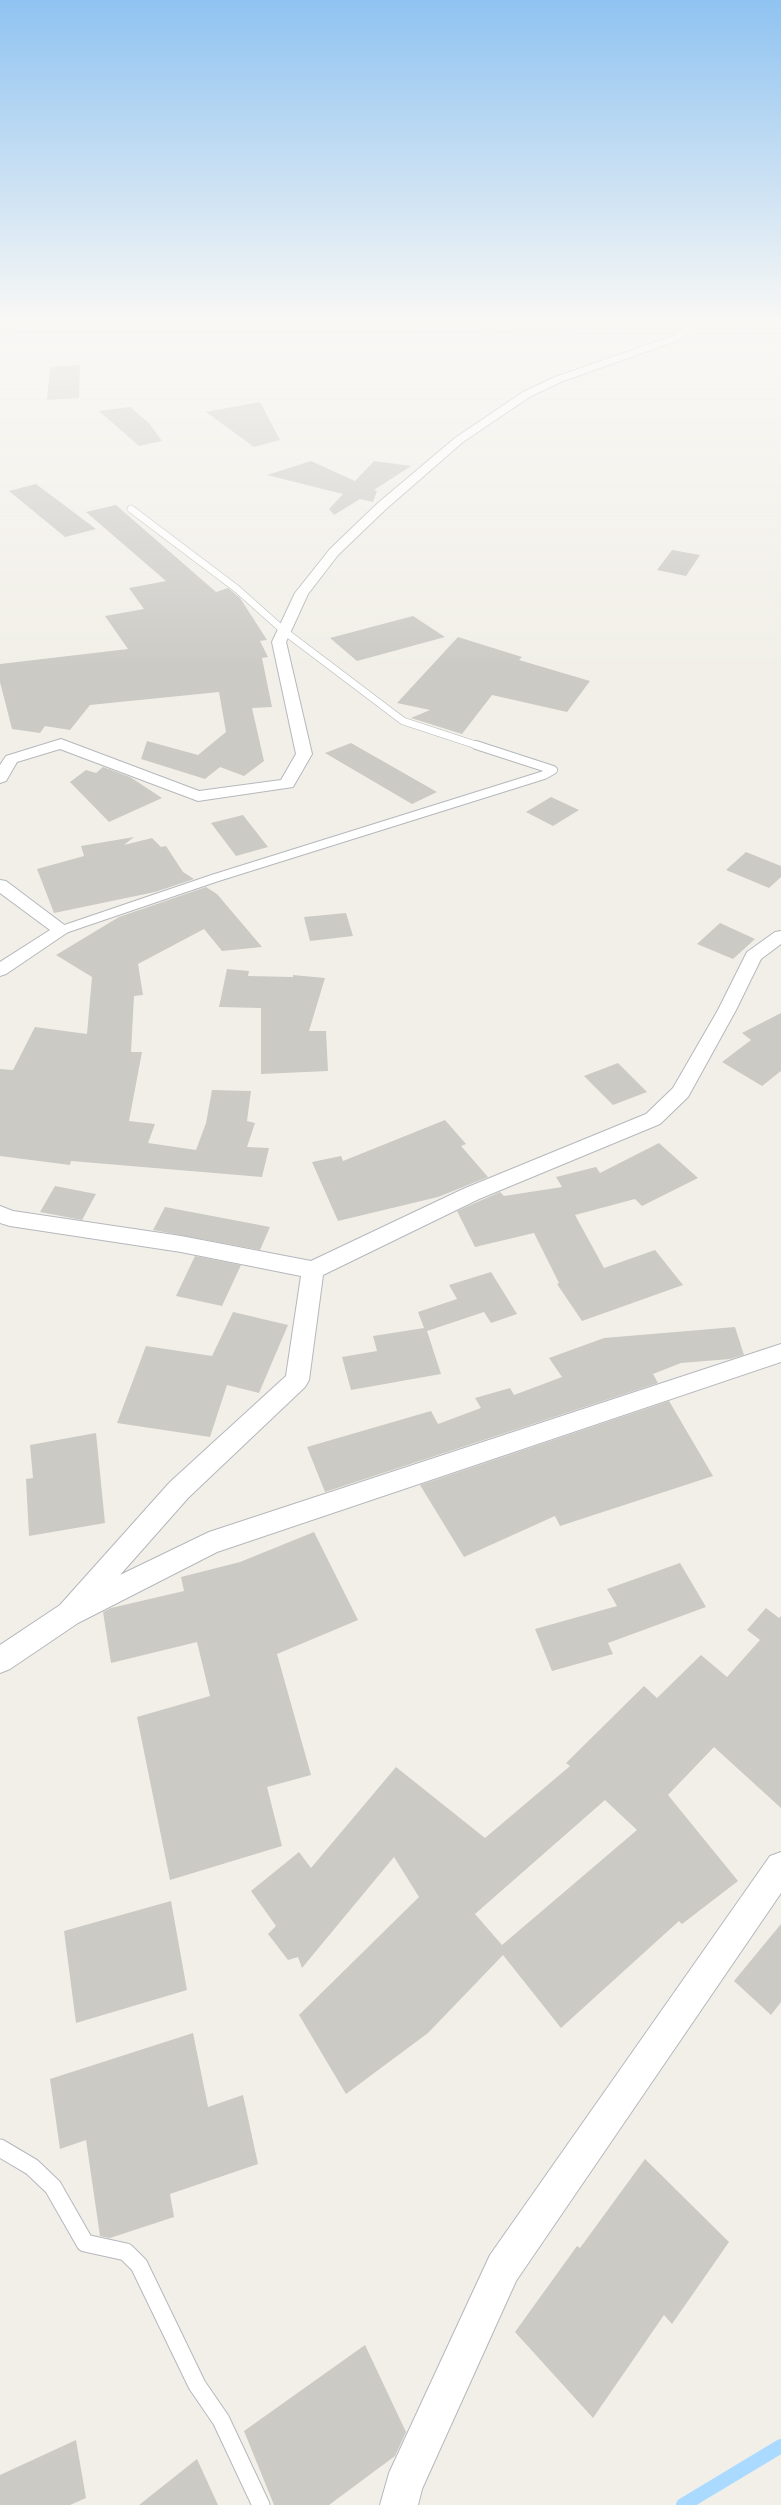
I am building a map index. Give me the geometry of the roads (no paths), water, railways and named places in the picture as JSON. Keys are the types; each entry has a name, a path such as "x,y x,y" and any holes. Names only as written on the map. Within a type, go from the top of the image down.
{"street":[{"path":"0,778 11,759 61,744 198,796 287,784 304,754 279,642 302,593 334,552 382,506 467,435"},
{"path":"0,885 62,930 0,970"},
{"path":"0,1214 10,1218 181,1244 313,1270 471,1194 653,1119 681,1092 727,1010 753,956 781,936"},
{"path":"69,1614 179,1490 297,1380 313,1270"},
{"path":"0,1660 69,1614 209,1543 781,1353"},
{"path":"399,2505 403,2487 503,2268 781,1867"}],"lane":[{"path":"62,930 215,878 544,775 553,770 403,722 284,631 237,589 131,509"},
{"path":"0,2148 32,2167 53,2186 85,2243 126,2252 139,2265 197,2385 221,2420 262,2505"}],"waterway":[{"path":"683,2505 781,2446"}]}
